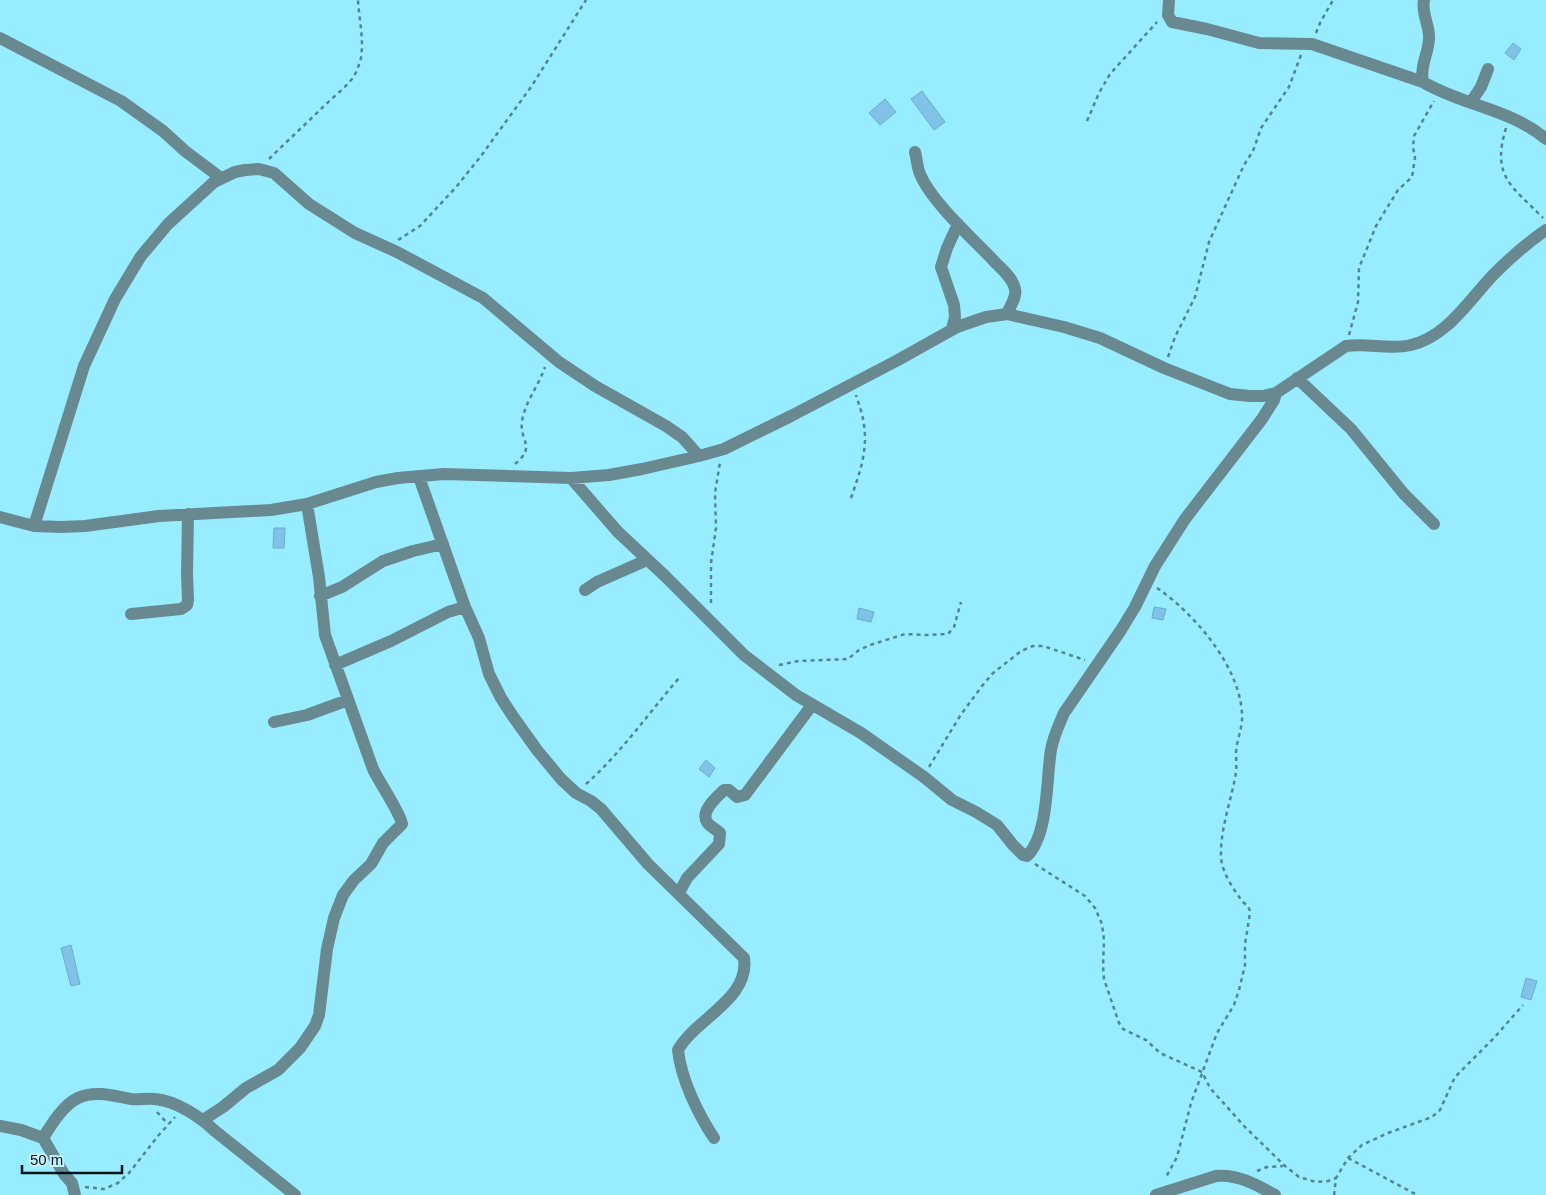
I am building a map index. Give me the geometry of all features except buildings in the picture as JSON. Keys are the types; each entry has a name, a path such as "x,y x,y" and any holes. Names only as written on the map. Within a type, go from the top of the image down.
{"street":[{"path":"1169,0 1168,15 1172,22 1259,43 1308,44 1423,82 1436,90 1509,117 1538,131 1546,139"},
{"path":"1423,82 1422,66 1429,41 1428,27 1423,9 1424,0"},
{"path":"0,38 121,101 163,131 184,151 221,178"},
{"path":"1471,102 1481,87 1488,69"},
{"path":"915,152 919,172 925,184 958,224 1014,284 1015,296 1007,314"},
{"path":"34,526 84,366 115,299 141,256 168,224 214,182 235,172 258,169 274,173 309,204 348,229 483,298 548,353 595,386 666,426 691,446 699,456"},
{"path":"952,329 955,317 954,305 941,267 946,248 958,224"},
{"path":"0,516 34,526 84,526 188,514 271,510 307,504 376,482 398,478 444,474 571,478 609,475 724,449 853,384 952,329 986,317 1007,314 1064,327 1100,338 1164,368 1230,394 1263,396 1276,392 1346,346 1358,344 1410,346 1438,333 1455,319 1470,299 1513,254 1546,230"},
{"path":"1298,378 1352,429 1404,494 1434,524"},
{"path":"571,478 598,511 744,655 812,705 861,733 924,777 952,800 997,825 1013,845 1023,855 1027,856 1040,832 1047,798 1051,749 1064,713 1135,607 1158,560 1185,520 1262,419 1274,400 1276,392"},
{"path":"419,477 465,607 479,638 489,674 500,698 536,750 562,779 576,793 601,809 648,864 742,954 745,961 740,982 734,994 688,1037 678,1050 682,1070 702,1121 714,1138"},
{"path":"203,1120 223,1107 246,1088 278,1070 300,1048 315,1026 320,1015 326,949 334,918 343,895 354,880 371,864 384,843 402,824 398,813 372,769 324,634 307,504"},
{"path":"130,614 181,609 187,605 188,514"},
{"path":"320,596 342,587 383,561 442,544"},
{"path":"584,590 597,582 647,560"},
{"path":"335,665 391,641 448,612 465,607"},
{"path":"274,722 307,715 348,700"},
{"path":"679,893 687,878 719,844 720,832 706,820 705,816 708,807 724,790 729,790 737,797 745,795 812,705"},
{"path":"43,1138 68,1105 84,1095 102,1094 140,1100 154,1099 192,1112 295,1195"},
{"path":"0,1126 21,1130 43,1138 74,1189"},
{"path":"1158,1194 1216,1176 1226,1175 1242,1179 1276,1195"}],"path":[{"path":"258,169 336,95 352,79 358,69 361,57 361,22 358,0"},
{"path":"386,247 420,226 457,186 532,87 586,0"},
{"path":"1164,368 1175,338 1195,297 1209,242 1244,164 1253,151 1261,128 1290,87 1308,44 1333,0"},
{"path":"1087,121 1099,93 1110,74 1152,27 1168,15"},
{"path":"1346,346 1358,302 1359,268 1376,226 1398,190 1412,177 1415,158 1414,136 1433,105 1436,90"},
{"path":"1509,117 1501,144 1500,161 1503,174 1513,188 1546,221"},
{"path":"500,476 521,459 526,452 527,445 522,430 522,421 526,408 543,375 548,353"},
{"path":"851,498 863,461 865,426 853,384"},
{"path":"711,623 711,563 716,528 714,493 724,449"},
{"path":"1148,582 1180,608 1209,638 1228,667 1236,688 1242,711 1242,725 1236,750 1236,777 1221,843 1221,858 1224,871 1242,900 1250,908 1250,920 1245,944 1245,965 1237,998 1217,1033 1191,1103 1177,1158 1169,1169 1158,1194"},
{"path":"762,669 798,661 848,659 859,650 870,645 905,634 948,634 954,627 960,602"},
{"path":"924,777 960,716 982,686 992,674 1025,648 1033,646 1054,648 1098,664"},
{"path":"576,793 602,770 679,678"},
{"path":"1027,856 1036,865 1085,896 1095,908 1102,924 1104,940 1102,966 1104,979 1118,1023 1123,1029 1146,1040 1160,1053 1202,1072 1210,1088 1231,1112 1285,1166 1299,1177 1316,1182 1336,1178"},
{"path":"1334,1195 1336,1178 1348,1158 1362,1145 1432,1117 1440,1110 1455,1077 1493,1039 1523,1005"},
{"path":"74,1189 104,1189 112,1187 129,1173 158,1136 183,1109"},
{"path":"1348,1158 1417,1195"},
{"path":"1242,1179 1266,1167 1285,1166"}]}
